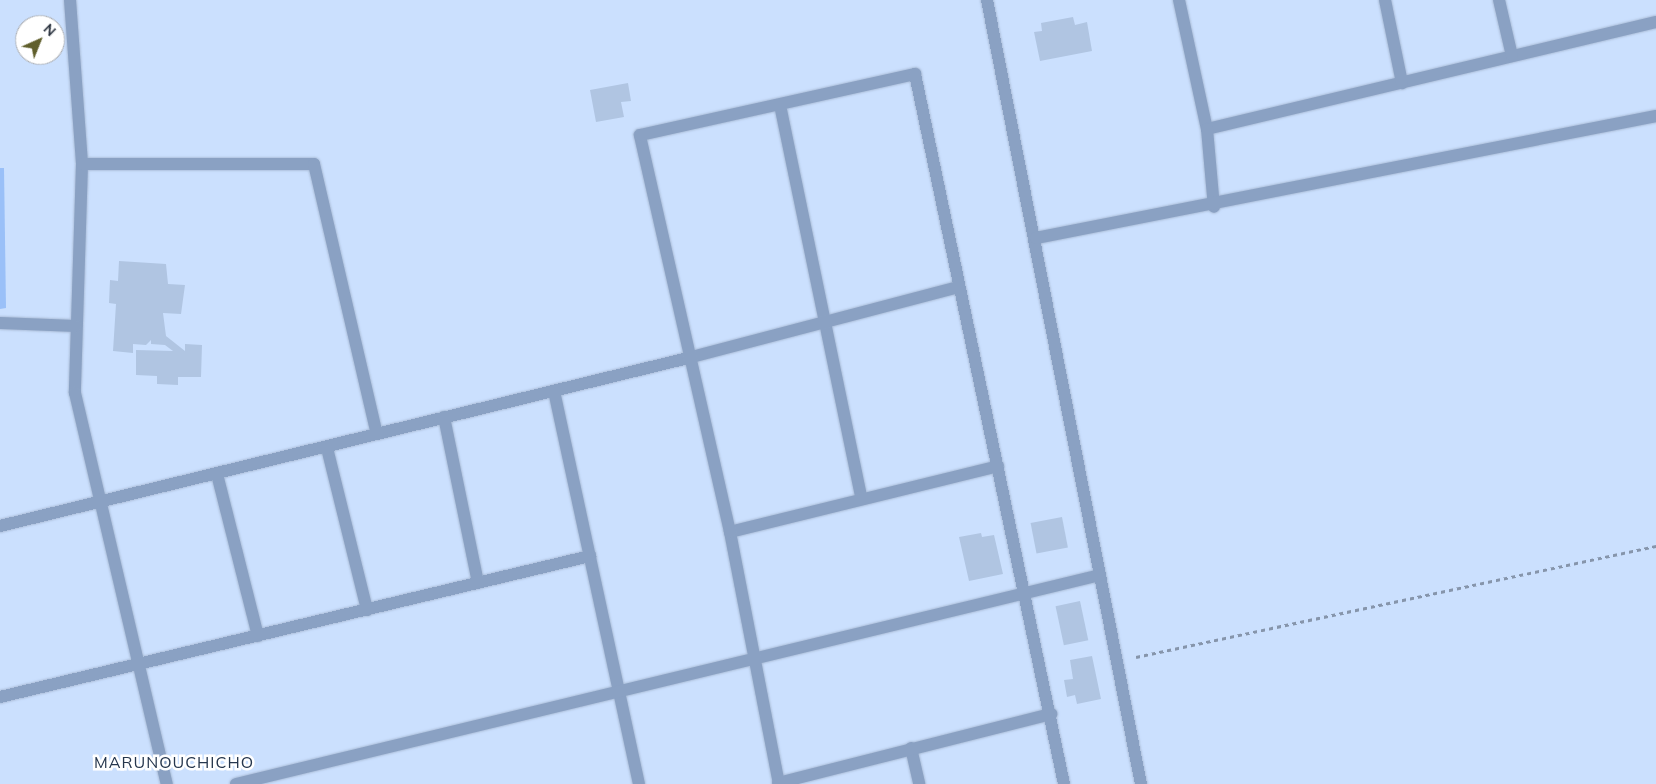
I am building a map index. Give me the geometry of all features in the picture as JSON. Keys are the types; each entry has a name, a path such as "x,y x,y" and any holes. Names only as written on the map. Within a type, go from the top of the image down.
{"street":[{"path":"70,0 82,164 75,393 136,668 167,784"},
{"path":"987,0 1036,238 1140,784"},
{"path":"1179,0 1207,130 1214,207"},
{"path":"1385,0 1402,83"},
{"path":"1499,0 1512,56"},
{"path":"1207,130 1656,22"},
{"path":"1051,714 911,748 778,784 730,532 688,358 640,135 915,74 1051,714 1064,784"},
{"path":"780,105 862,497"},
{"path":"1036,238 1214,207 1656,116"},
{"path":"82,164 314,164 377,434"},
{"path":"0,526 98,500 327,448 444,417 688,358 959,287"},
{"path":"0,323 76,326"},
{"path":"554,391 590,556 622,689 639,784"},
{"path":"444,417 478,582"},
{"path":"327,448 367,610"},
{"path":"730,532 862,497 998,466"},
{"path":"217,474 258,636"},
{"path":"0,697 136,668 258,636 590,556"},
{"path":"236,784 755,656 1100,575"},
{"path":"911,748 919,784"}],"path":[{"path":"1116,662 1656,546"}],"shaded area":[{"path":"0,168 4,168 6,308 0,309"}],"building":[{"path":"1073,17 1075,25 1087,22 1092,51 1040,61 1034,32 1042,31 1041,23"},
{"path":"628,83 631,101 621,102 624,117 596,122 590,90"},
{"path":"119,261 166,264 168,284 185,285 181,314 163,313 166,336 185,351 185,344 202,345 201,377 178,377 178,385 157,384 157,376 136,375 136,350 173,351 165,345 151,344 151,340 146,345 133,344 133,353 113,351 116,304 109,303 110,280 118,281"},
{"path":"1062,517 1068,547 1037,554 1031,523"},
{"path":"981,533 982,537 994,535 1003,574 969,581 959,537"},
{"path":"1080,601 1088,640 1064,645 1056,606"},
{"path":"1092,656 1101,699 1077,704 1075,695 1067,697 1064,680 1073,679 1070,660"}],"district":[{"name":"MARUNOUCHICHO","path":"174,762"}]}
